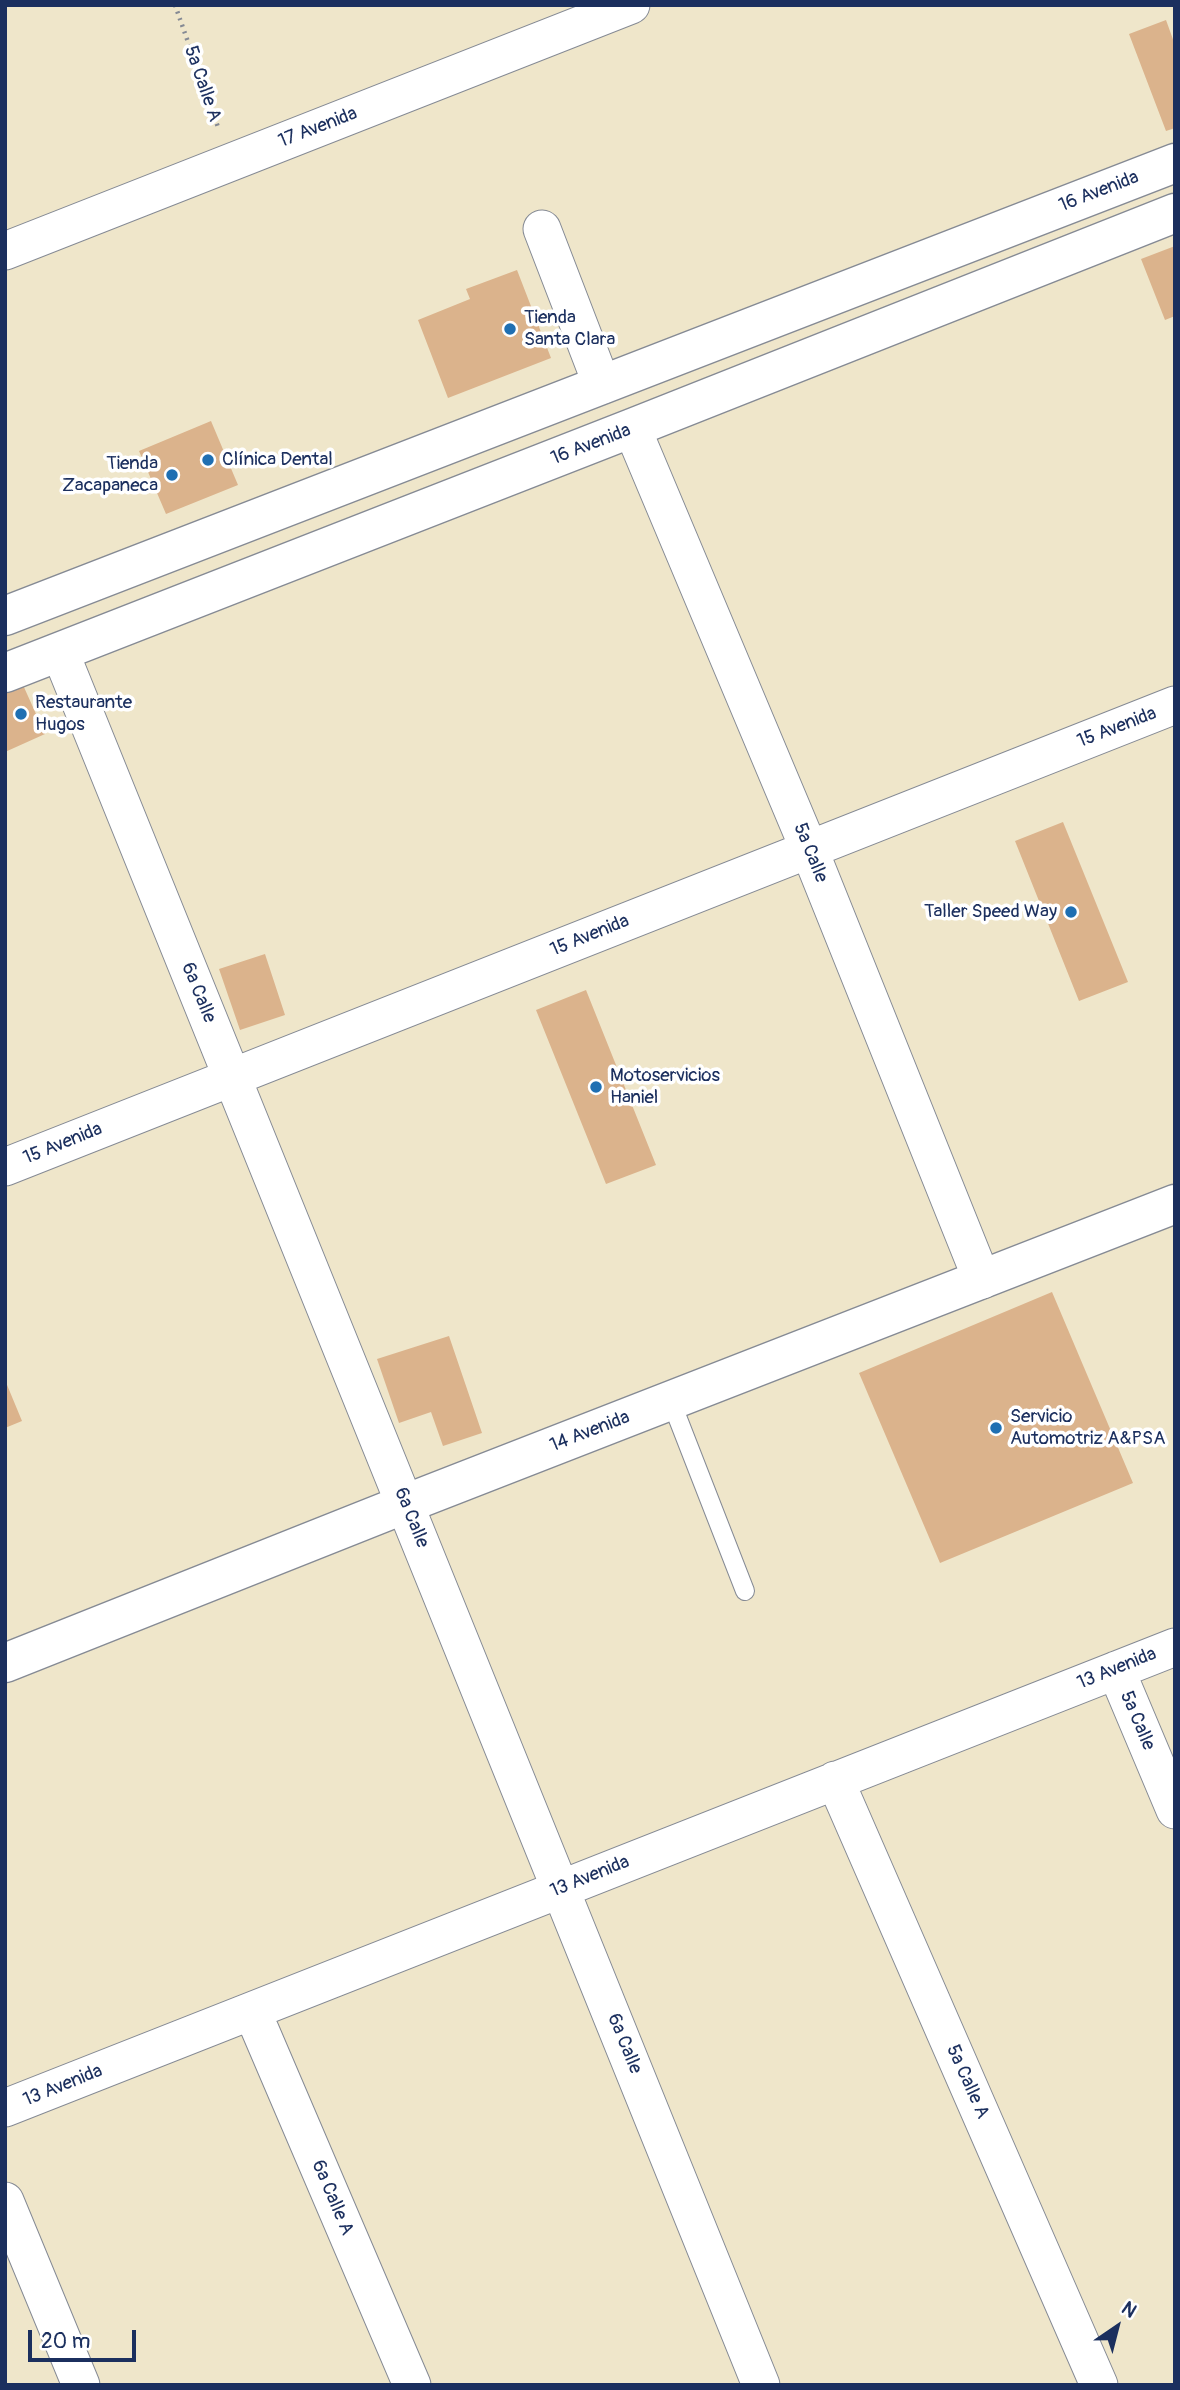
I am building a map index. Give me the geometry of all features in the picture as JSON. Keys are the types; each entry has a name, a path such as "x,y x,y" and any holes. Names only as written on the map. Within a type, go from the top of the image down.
{"main road":[{"name":"16 Avenida","path":"5,616 1175,163"},
{"name":"16 Avenida","path":"5,673 632,429 1175,213"},
{"name":"14 Avenida","path":"5,1663 1175,1204"}],"street":[{"name":"17 Avenida","path":"5,251 631,5"},
{"path":"542,229 602,386"},
{"name":"5a Calle","path":"632,429 809,849 982,1280"},
{"name":"6a Calle","path":"60,652 761,2385"},
{"name":"15 Avenida","path":"5,1167 1175,705"},
{"name":"13 Avenida","path":"5,2108 1175,1647"},
{"name":"5a Calle","path":"1116,1670 1175,1811"},
{"name":"5a Calle A","path":"835,1780 1099,2385"},
{"name":"6a Calle A","path":"252,2011 412,2385"},
{"path":"5,2201 81,2385"}],"lane":[{"path":"671,1401 746,1591"}],"path":[{"name":"5a Calle A","path":"175,5 230,162"}],"building":[{"path":"1166,20 1175,45 1175,128 1166,131 1129,34"},
{"path":"1175,246 1175,316 1165,320 1141,259"},
{"path":"517,270 551,358 448,398 418,320 470,299 466,289"},
{"path":"211,421 238,485 166,514 139,451"},
{"name":"Restaurante Hugos","path":"23,685 45,734 5,752 5,693"},
{"name":"Taller Speed Way","path":"1063,822 1128,982 1079,1001 1015,841"},
{"path":"265,954 285,1015 240,1030 219,969"},
{"name":"Motoservicios Haniel","path":"586,990 656,1165 606,1184 536,1010"},
{"name":"Servicio Automotriz A&PSA","path":"1052,1292 1133,1483 940,1563 859,1373"},
{"path":"449,1336 482,1433 443,1446 431,1412 399,1423 377,1359"},
{"path":"5,1380 22,1421 5,1428"}],"place":[{"name":"Tienda Santa Clara","path":"510,329"},
{"name":"Clínica Dental","path":"208,460"},
{"name":"Tienda Zacapaneca","path":"172,475"},
{"name":"Restaurante Hugos","path":"21,714"},
{"name":"Taller Speed Way","path":"1071,912"},
{"name":"Motoservicios Haniel","path":"596,1087"},
{"name":"Servicio Automotriz A&PSA","path":"996,1428"}]}
